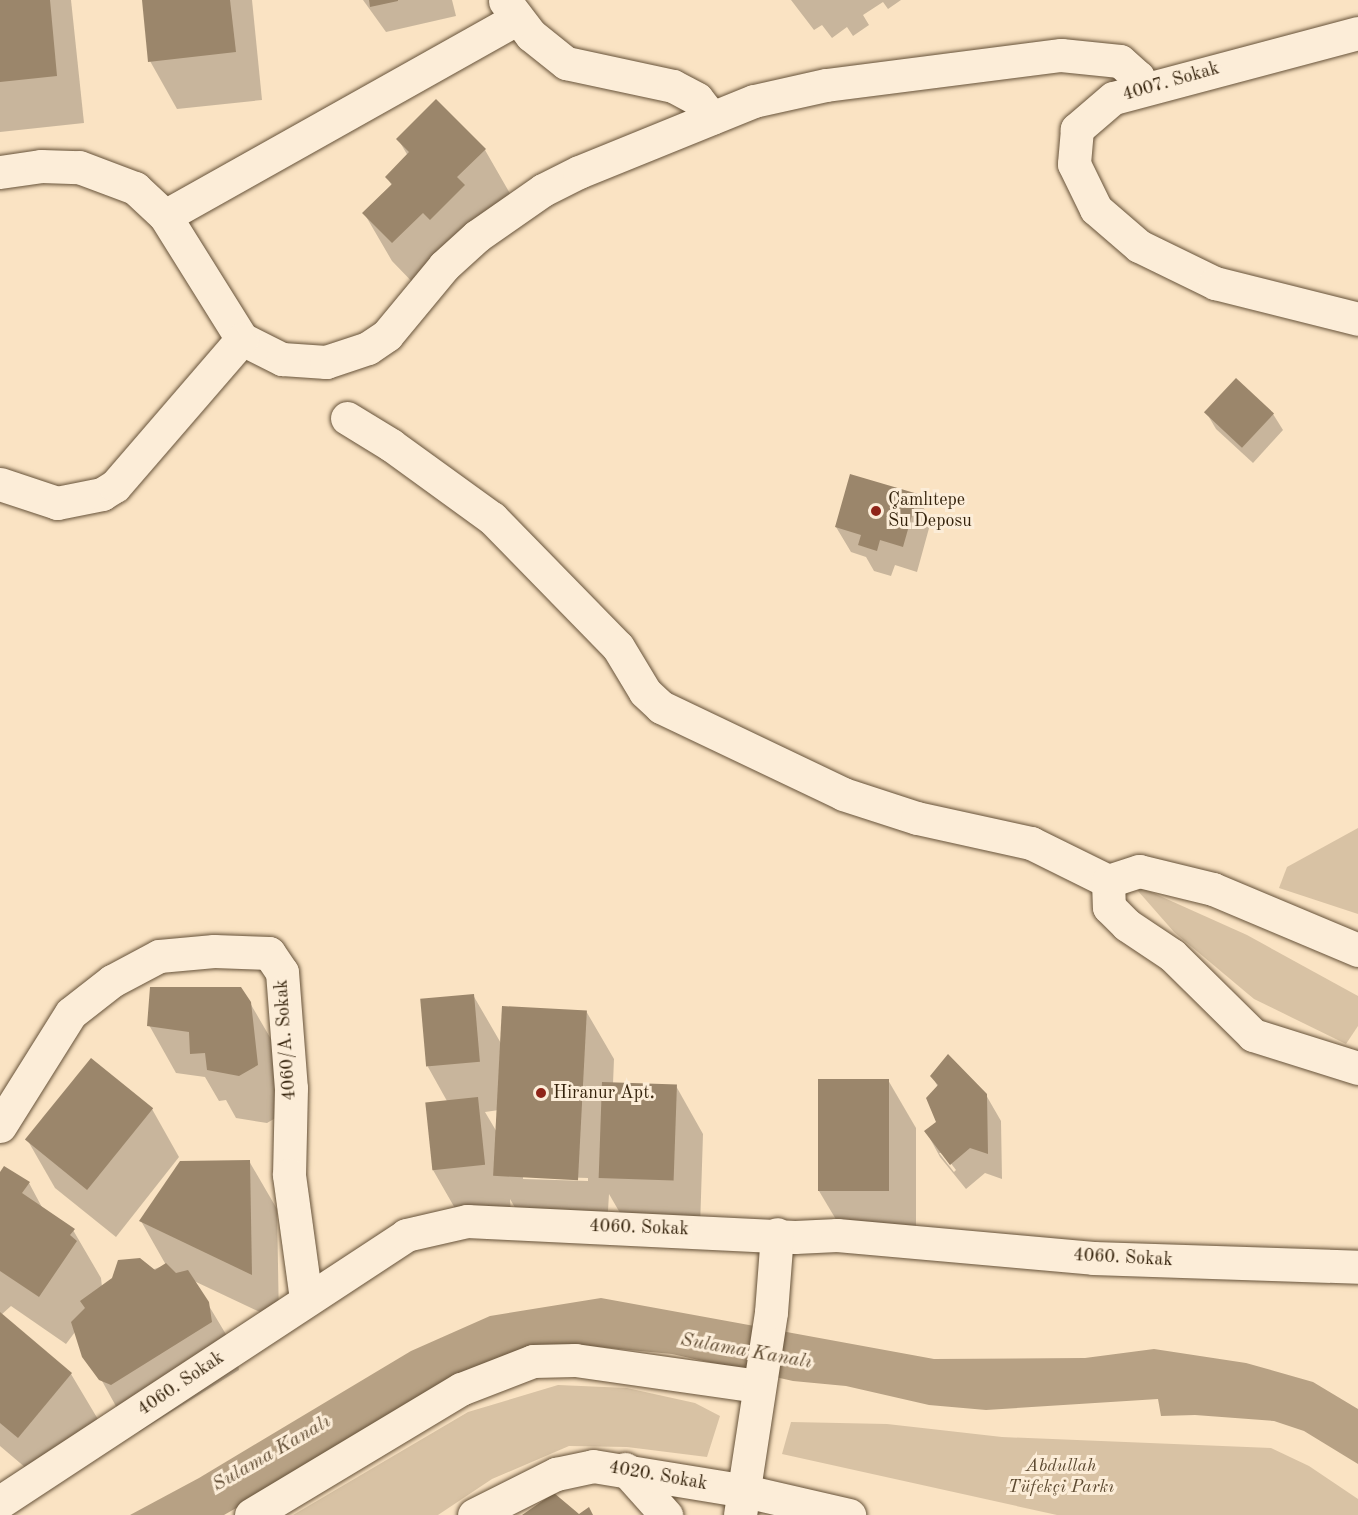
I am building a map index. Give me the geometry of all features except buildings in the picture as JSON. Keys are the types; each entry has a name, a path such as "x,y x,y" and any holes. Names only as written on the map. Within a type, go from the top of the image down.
{"street":[{"path":"165,216 510,9 566,63 673,86 697,99 712,118"},
{"name":"4007. Sokak","path":"1358,33 1113,98 1077,129 1074,164 1096,209 1139,246 1215,283 1358,319"},
{"path":"0,172 60,165 97,171 135,188 165,216 242,339 261,351 303,363 326,362 368,348 387,335 444,266 509,212 579,172 754,101 826,85 1061,56 1120,61 1134,72 1142,89"},
{"path":"0,484 57,502 102,494 115,486 242,339"},
{"path":"347,418 448,484 492,518 618,647 645,692 661,707 843,794 917,818 1031,843 1108,881 1139,871 1213,889 1358,950"},
{"path":"1108,881 1109,907 1127,925 1172,955 1253,1035 1358,1068"},
{"name":"4060/A. Sokak","path":"0,1126 71,1013 112,981 159,956 214,951 269,953 282,972 291,1088 289,1175 306,1299"},
{"name":"4060. Sokak","path":"0,1502 406,1235 467,1221 837,1235 1094,1258 1358,1267"},
{"path":"742,1503 758,1384 771,1312 777,1234"},
{"path":"251,1515 461,1389 532,1362 575,1360 758,1384"},
{"name":"4020. Sokak","path":"474,1515 556,1474 593,1466 625,1469 742,1503 849,1515"},
{"path":"625,1469 666,1515"}],"green space":[{"path":"1358,828 1358,914 1279,888 1287,867"},
{"path":"1131,883 1247,935 1358,996 1358,1026 1346,1044 1254,999 1174,932"},
{"path":"558,1385 627,1388 695,1403 720,1416 707,1457 627,1447 569,1446 492,1479 438,1515 293,1515 468,1412"},
{"name":"Abdullah Tüfekçi Parkı","path":"791,1422 887,1424 1002,1437 1271,1448 1309,1466 1358,1499 1358,1515 1057,1515 782,1454"}],"water":[{"name":"Sulama Kanalı","path":"601,1298 934,1359 1085,1358 1154,1349 1246,1363 1313,1382 1358,1409 1358,1464 1304,1431 1274,1421 1195,1415 1161,1416 1158,1399 986,1410 929,1405 846,1386 793,1381 672,1354 576,1345 400,1414 224,1515 130,1515 199,1478 411,1351 490,1316"}],"place":[{"name":"Çamlıtepe Su Deposu","path":"876,511"},
{"name":"Hiranur Apt.","path":"541,1093"}]}
